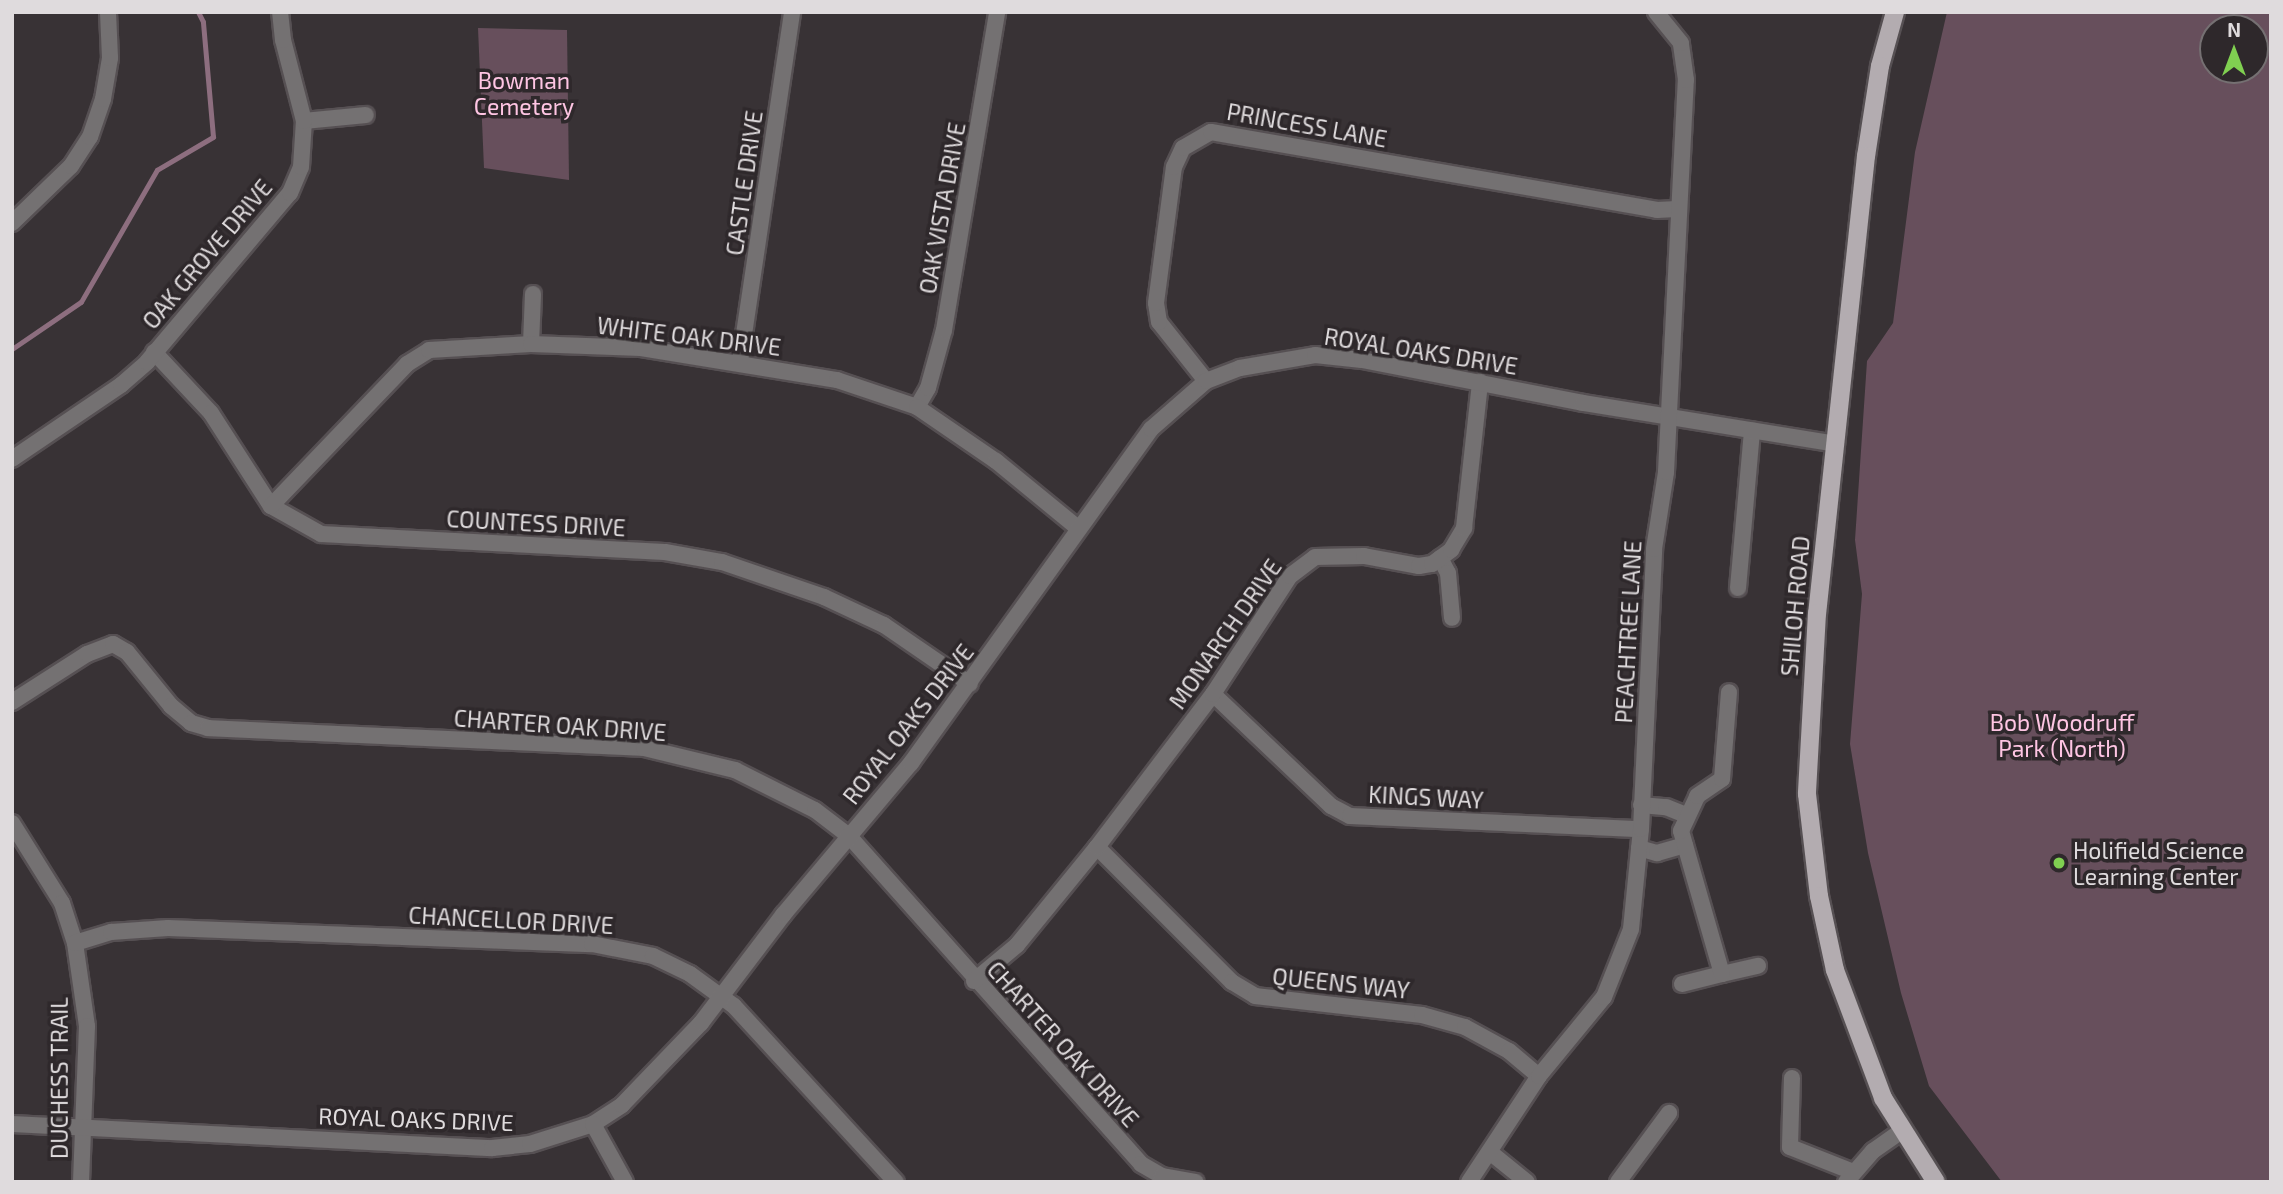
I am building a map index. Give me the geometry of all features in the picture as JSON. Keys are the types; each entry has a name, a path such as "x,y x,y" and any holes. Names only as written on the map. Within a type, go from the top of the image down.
{"main road":[{"name":"SHILOH ROAD","path":"1895,12 1880,66 1866,156 1817,613 1807,783 1809,828 1835,970 1862,1050 1902,1130 1936,1182"}],"street":[{"path":"12,223 71,166 90,137 110,58 108,12"},
{"name":"OAK GROVE DRIVE","path":"12,459 121,385 154,352 290,193 301,167 304,121 283,40 280,12"},
{"name":"CASTLE DRIVE","path":"740,361 792,12"},
{"name":"OAK VISTA DRIVE","path":"917,407 928,388 944,330 997,12"},
{"name":"PEACHTREE LANE","path":"1469,1182 1491,1153 1539,1076 1604,997 1620,963 1631,929 1641,829 1654,549 1668,417 1677,209 1686,80 1678,36 1656,12"},
{"path":"304,121 366,115"},
{"name":"PRINCESS LANE","path":"1206,381 1159,322 1156,303 1174,167 1183,148 1211,132 1657,210 1677,209"},
{"path":"531,344 533,295"},
{"name":"WHITE OAK DRIVE","path":"271,506 407,364 429,350 531,344 641,348 740,361 837,380 917,407 996,461 1078,528"},
{"name":"COUNTESS DRIVE","path":"154,352 211,413 271,506 321,534 665,552 722,562 824,597 884,625 936,656 970,684"},
{"name":"ROYAL OAKS DRIVE","path":"12,1124 492,1148 530,1144 593,1124 646,1082 701,1023 720,995 970,684 1078,528 1151,429 1206,381 1277,359 1315,355 1836,444"},
{"path":"1452,618 1448,573 1440,558 1451,550 1464,528 1480,382"},
{"path":"1738,587 1752,431"},
{"name":"MONARCH DRIVE","path":"974,981 1017,945 1097,848 1213,694 1290,576 1315,557 1364,556 1401,566 1432,564 1440,558"},
{"name":"CHARTER OAK DRIVE","path":"12,702 86,654 113,644 127,652 171,706 191,723 208,728 644,748 735,770 815,810 849,836 914,905 974,981 1141,1164 1163,1176 1195,1182"},
{"path":"1722,974 1683,838 1686,815 1697,796 1722,779 1730,692"},
{"name":"KINGS WAY","path":"1213,694 1331,806 1350,816 1641,829"},
{"path":"1642,805 1666,807 1686,815"},
{"name":"DUCHESS TRAIL","path":"12,823 56,893 75,943 87,1026 81,1182"},
{"path":"1639,848 1657,853 1683,838"},
{"name":"QUEENS WAY","path":"1097,848 1232,982 1255,996 1382,1007 1443,1021 1509,1051 1539,1076"},
{"name":"CHANCELLOR DRIVE","path":"75,943 139,928 600,945 653,956 720,995 897,1182"},
{"path":"1682,984 1758,966"},
{"path":"1792,1078 1790,1147 1849,1177 1902,1130"},
{"path":"1618,1182 1669,1113"},
{"path":"593,1124 625,1182"},
{"path":"1491,1153 1527,1182"}],"green space":[{"name":"Bob Woodruff Park (North)","path":"1947,12 2271,12 2271,1182 2002,1182 1929,1086 1901,993 1868,853 1850,744 1862,594 1855,540 1867,361 1893,323 1915,152"},
{"name":"Bowman Cemetery","path":"478,28 567,30 569,180 484,168"}],"waterway":[{"path":"12,349 81,302 157,170 213,137 203,22 198,12"}],"place":[{"name":"Holifield Science Learning Center","path":"2059,863"}]}
